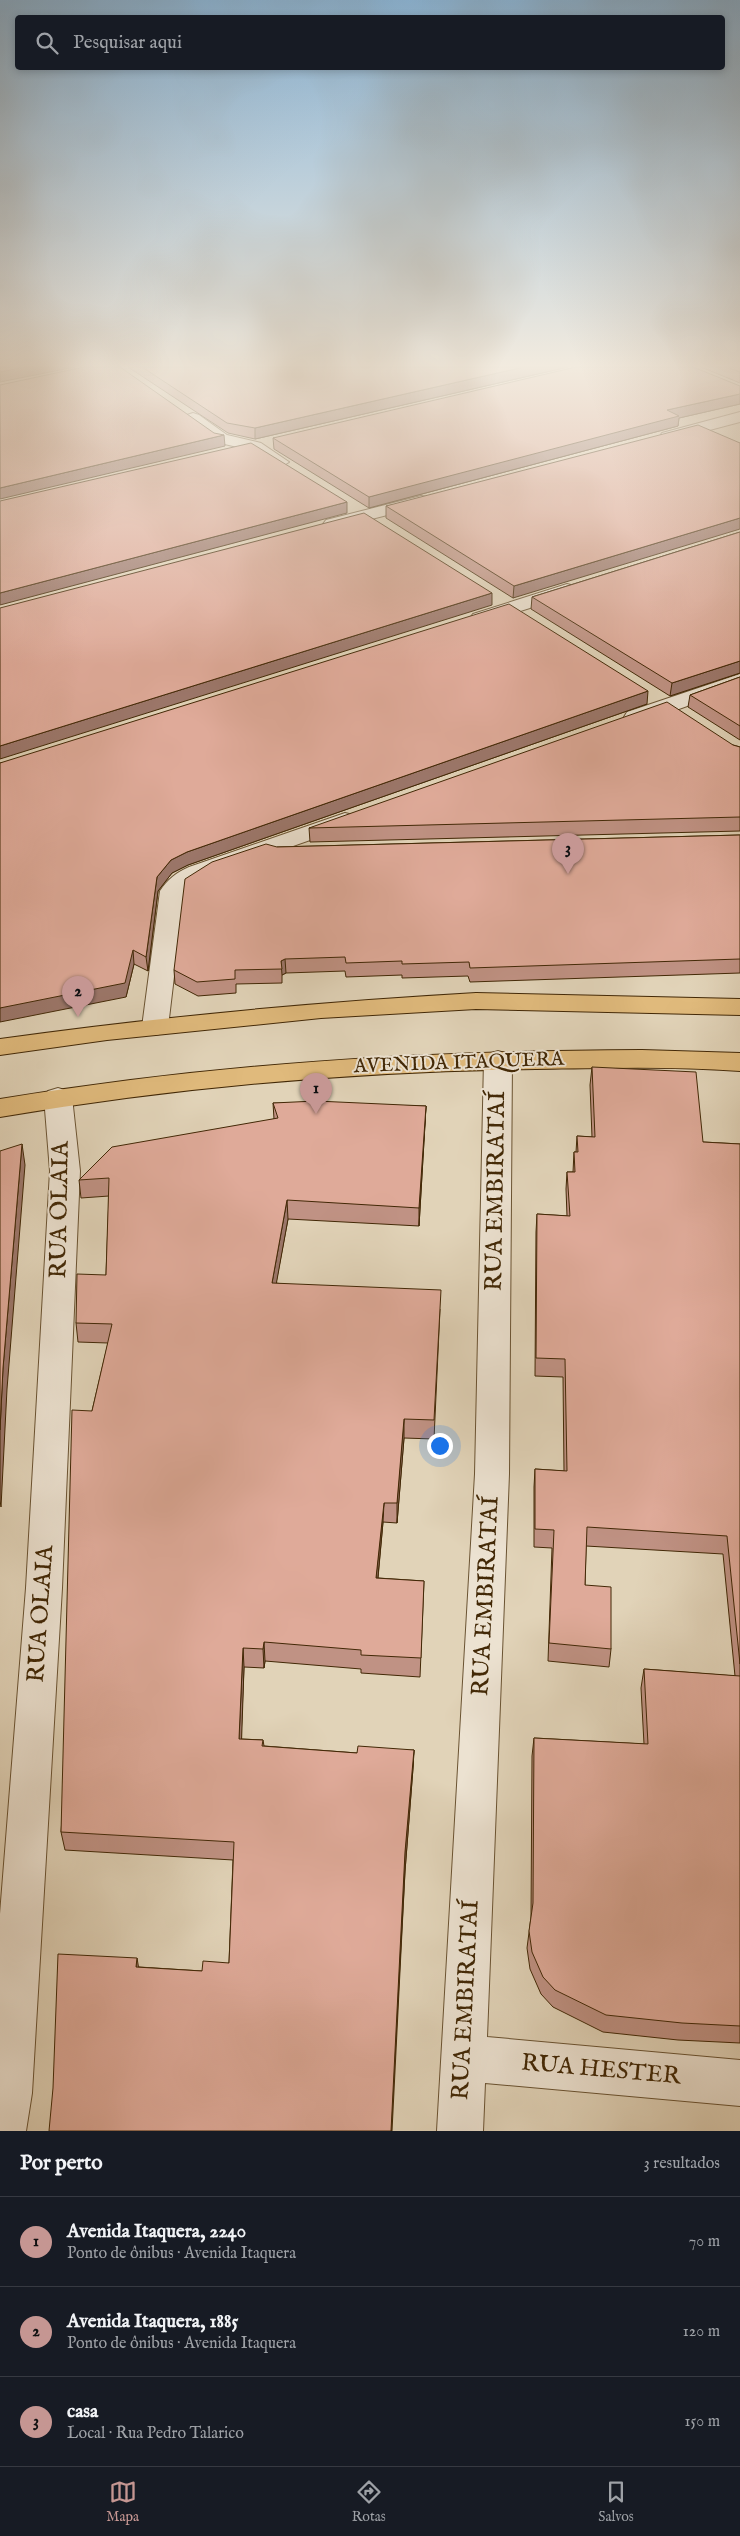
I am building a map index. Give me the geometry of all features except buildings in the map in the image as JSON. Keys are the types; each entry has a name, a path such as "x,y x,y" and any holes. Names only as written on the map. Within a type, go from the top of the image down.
{"main road":[{"path":"0,1047 321,1010 476,1001 740,1008"},
{"name":"AVENIDA ITAQUERA","path":"0,1108 58,1097 237,1074 398,1063 600,1059 740,1062"}],"street":[{"path":"289,466 295,470"},
{"path":"318,528 434,498"},
{"path":"342,500 390,530"},
{"path":"464,623 520,613 586,584"},
{"path":"488,594 520,613"},
{"path":"613,725 740,680"},
{"path":"155,1028 172,890 182,880 197,872 361,814"},
{"path":"249,853 318,851"},
{"name":"RUA EMBIRATAÍ","path":"460,2131 492,1474 498,1060"},
{"name":"RUA OLAIA","path":"3,2131 8,2093 44,1588 65,1171 58,1097"},
{"name":"RUA HESTER","path":"463,2058 740,2082"}],"place":[{"name":"casa","path":"568,874"},
{"name":"Avenida Itaquera, 1885","path":"78,1017"},
{"name":"Avenida Itaquera, 2240","path":"316,1114"}]}
